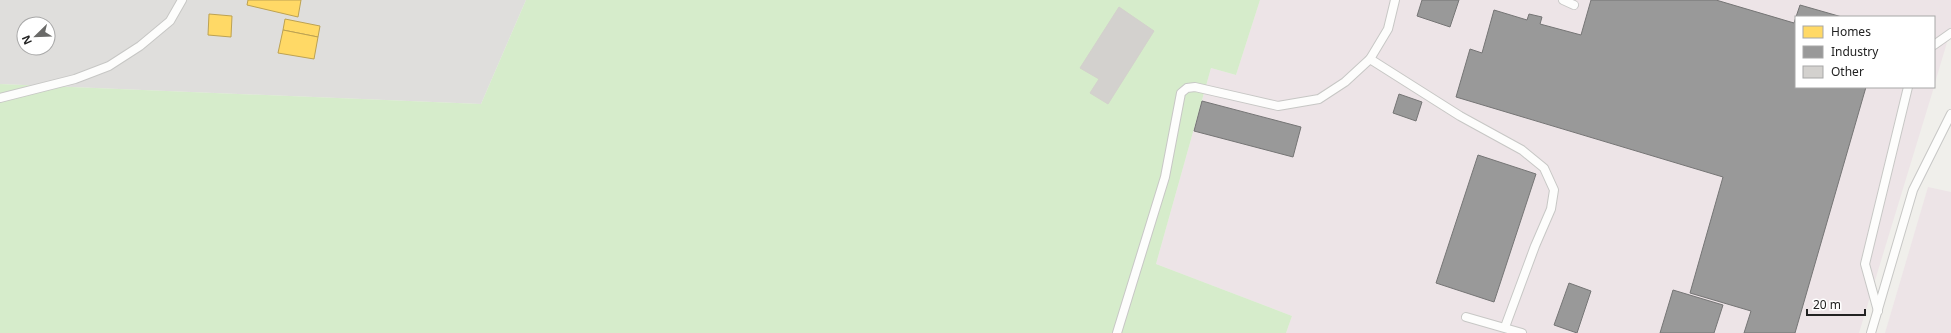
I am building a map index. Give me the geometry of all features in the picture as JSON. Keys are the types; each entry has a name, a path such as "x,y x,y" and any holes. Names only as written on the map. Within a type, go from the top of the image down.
{"lane":[{"path":"0,98 76,79 109,66 140,46 170,21 182,0"},
{"path":"1117,333 1165,177 1181,92 1187,88 1195,87 1278,106 1319,99 1345,82 1370,59 1388,29 1395,0"},
{"path":"1563,0 1574,5"},
{"path":"1935,44 1951,33"},
{"path":"1370,59 1460,116 1522,150 1544,168 1554,190 1551,209 1534,246 1505,327"},
{"path":"1878,311 1865,264 1908,88"},
{"path":"1871,333 1913,190 1951,114"},
{"path":"1466,317 1519,332"}],"shaded area":[{"path":"0,0 526,0 481,104 0,84"},
{"path":"1260,0 1951,0 1951,29 1935,83 1935,16 1795,16 1795,88 1934,88 1859,333 1286,333 1292,316 1156,264 1211,68 1236,75"},
{"path":"1928,187 1951,192 1951,333 1885,333"}],"green space":[{"path":"526,0 1260,0 1236,75 1211,68 1156,264 1292,316 1286,333 0,333 0,84 481,104"}],"building: Homes":[{"path":"248,0 301,0 298,17 247,5"},
{"path":"209,14 232,16 231,37 208,35"},
{"path":"285,19 320,26 318,37 283,30"},
{"path":"283,30 318,37 314,59 278,53"}],"building: Industry":[{"path":"1422,0 1459,0 1450,27 1417,16"},
{"path":"1591,0 1716,0 1794,23 1795,20 1795,88 1866,88 1795,333 1744,333 1751,311 1690,293 1723,177 1456,97 1470,49 1482,53 1494,10 1527,20 1529,14 1542,17 1540,24 1581,35"},
{"path":"1800,5 1838,16 1796,16"},
{"path":"1399,94 1422,102 1416,121 1393,113"},
{"path":"1202,101 1301,127 1293,157 1194,131"},
{"path":"1478,155 1536,174 1494,302 1436,283"},
{"path":"1569,283 1591,291 1577,333 1554,325"},
{"path":"1673,290 1723,305 1714,333 1660,333"}],"building: Other":[{"path":"1119,7 1154,31 1108,104 1090,93 1099,79 1080,68"}]}
